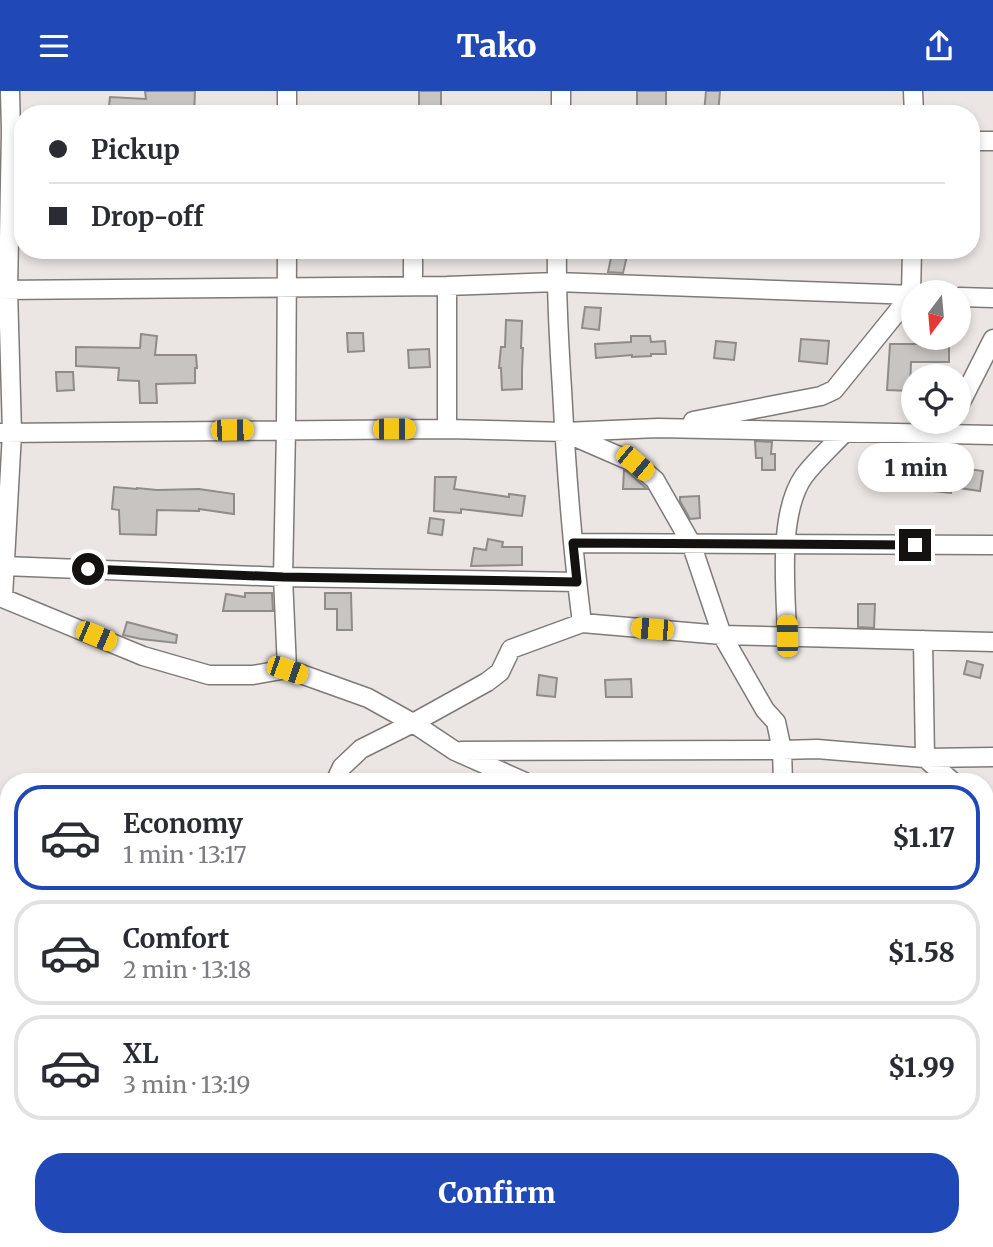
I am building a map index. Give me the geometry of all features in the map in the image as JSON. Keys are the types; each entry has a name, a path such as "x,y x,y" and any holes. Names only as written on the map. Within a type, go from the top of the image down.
{"street":[{"path":"10,91 11,131 4,290 6,433 1,597 143,656 209,675 253,675 287,670 369,698 454,751 504,773"},
{"path":"287,259 283,577 287,670"},
{"path":"413,259 413,286"},
{"path":"557,259 565,432 582,623"},
{"path":"912,259 912,280"},
{"path":"4,290 447,286 556,282 901,295"},
{"path":"447,286 447,429"},
{"path":"971,297 993,298"},
{"path":"659,428 821,396 834,390 901,308"},
{"path":"971,382 993,339"},
{"path":"6,433 286,429 565,432 659,428 845,432 901,430"},
{"path":"565,432 635,463 656,479 691,543 722,635 765,710 776,722 782,750 783,773"},
{"path":"787,636 785,544 792,498 804,477 845,432"},
{"path":"971,432 993,435"},
{"path":"573,543 993,545"},
{"path":"4,566 283,577 577,582"},
{"path":"339,773 361,749 487,682 500,672 511,649 582,623 722,635 993,642"},
{"path":"923,640 925,758 942,773"},
{"path":"454,751 817,749 925,758 993,757"}],"building":[{"path":"145,91 195,91 194,105 109,105 110,97 146,99"},
{"path":"419,91 441,91 441,105 419,105"},
{"path":"637,91 666,91 666,105 637,105"},
{"path":"706,91 720,91 719,105 705,105"},
{"path":"611,259 626,259 623,273 608,272"},
{"path":"585,307 601,308 599,330 582,328"},
{"path":"506,320 522,321 522,389 502,390 499,368 501,347 505,347"},
{"path":"347,333 363,333 364,351 348,352"},
{"path":"141,334 157,336 155,355 196,355 195,383 156,384 157,403 140,403 139,381 118,380 119,368 76,366 76,347 140,348"},
{"path":"631,336 650,336 651,342 665,341 666,354 596,358 595,344 631,342"},
{"path":"801,339 829,341 827,364 799,361"},
{"path":"716,341 736,343 734,360 714,358"},
{"path":"890,344 901,344 901,350 949,350 949,362 901,364 901,391 887,390"},
{"path":"429,349 430,367 409,368 408,350"},
{"path":"56,372 73,372 74,390 57,391"},
{"path":"755,441 772,442 771,454 775,454 775,470 762,470 762,458 756,458"},
{"path":"932,464 983,471 980,491 952,487 951,493 904,488 906,467 931,469"},
{"path":"624,470 629,473 647,489 623,489"},
{"path":"435,477 456,477 454,489 509,497 509,494 525,496 522,516 461,509 461,513 434,511"},
{"path":"114,487 199,489 234,494 234,514 199,509 157,510 156,535 120,534 119,510 112,509"},
{"path":"699,496 700,518 690,519 680,497"},
{"path":"430,518 444,520 442,535 428,533"},
{"path":"488,539 503,542 502,547 522,547 522,565 471,566 474,548 486,550"},
{"path":"245,593 272,593 273,611 223,611 226,594 245,597"},
{"path":"325,593 351,593 352,630 337,630 337,609 325,609"},
{"path":"858,604 875,604 874,628 858,627"},
{"path":"127,622 177,635 176,643 123,635"},
{"path":"967,661 983,665 980,678 964,674"},
{"path":"539,675 557,678 555,697 537,695"},
{"path":"631,679 632,697 606,697 605,680"}],"route":[{"path":"88,569 283,577 577,582 573,543 915,545"}]}
